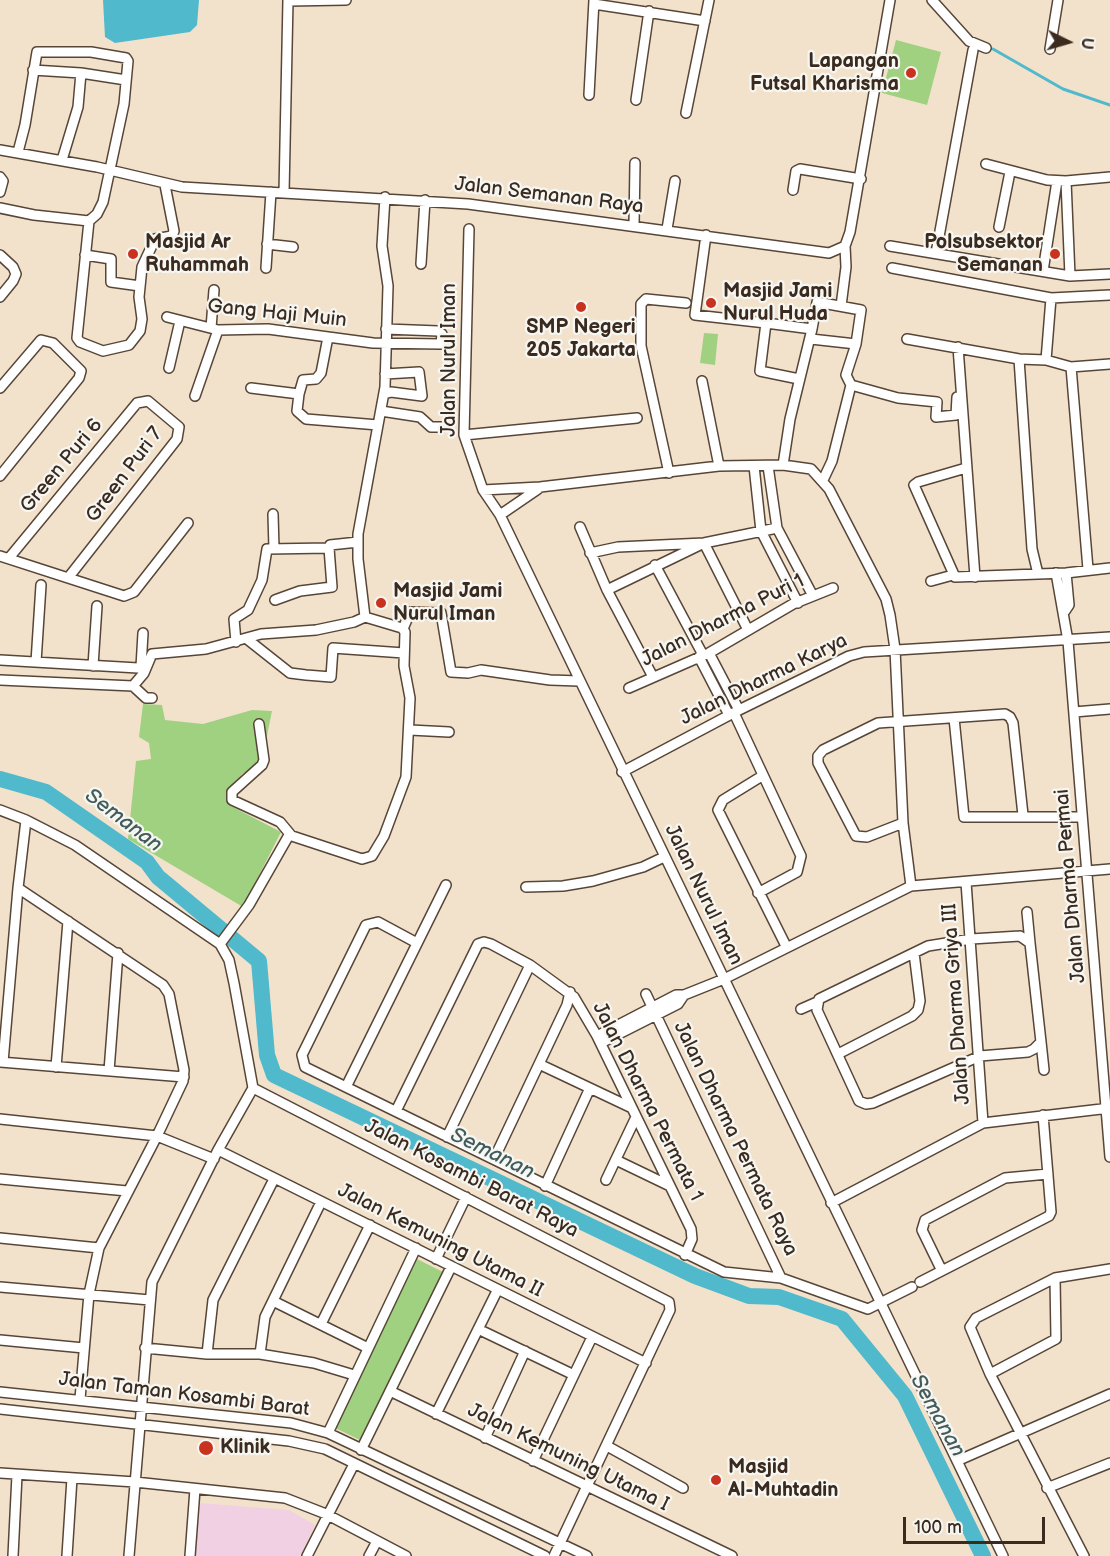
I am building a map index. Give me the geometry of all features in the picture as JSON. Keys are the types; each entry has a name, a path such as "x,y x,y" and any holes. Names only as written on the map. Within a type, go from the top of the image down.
{"street":[{"path":"284,193 288,0 346,0"},
{"path":"686,113 708,0"},
{"path":"841,306 846,267 845,246 861,179 890,0"},
{"path":"932,0 969,41 986,48"},
{"path":"1050,49 1058,0"},
{"path":"589,95 594,2 705,21"},
{"path":"636,100 650,12"},
{"path":"936,253 973,50"},
{"path":"0,208 34,215 88,221 97,214 103,202 110,170 126,80 128,62 126,58 91,52 39,52 35,56 25,125 18,152"},
{"path":"33,70 81,73 126,80"},
{"path":"62,160 78,107 81,73"},
{"name":"Jalan Semanan Raya","path":"0,150 110,170 165,185 199,189 425,200 667,229 818,253 829,253 845,246"},
{"path":"634,163 634,225"},
{"path":"986,164 1010,172 1062,181 1110,177"},
{"path":"793,190 796,171 800,169 861,179"},
{"path":"999,227 1010,172"},
{"path":"0,177 3,181 0,192"},
{"path":"667,229 675,181"},
{"path":"1043,271 1062,181"},
{"path":"1062,181 1070,276"},
{"path":"88,221 78,340 103,351 129,345 140,331 142,267 155,239 174,234 165,185"},
{"path":"266,268 271,192"},
{"path":"365,617 358,542 384,394 384,342 388,286 382,246 385,197"},
{"path":"421,264 425,200"},
{"name":"Jalan Nurul Iman","path":"469,229 464,435 483,490 500,515 622,772 1003,1556"},
{"path":"706,235 695,315 766,323 856,344"},
{"path":"267,244 293,247"},
{"path":"890,246 1070,276 1110,274"},
{"path":"0,255 14,267 16,274 14,281 0,297"},
{"path":"86,255 111,259 111,282 140,286"},
{"path":"892,268 1051,298 1110,295"},
{"path":"195,396 214,329 214,290"},
{"path":"1046,360 1051,298"},
{"path":"669,473 641,346 641,304 646,299 686,303"},
{"path":"783,465 816,303 861,310 856,344 846,375 851,385 832,460 823,480"},
{"name":"Gang Haji Muin","path":"167,318 214,329 278,330 328,338 428,345 441,344 442,340 438,331 386,329"},
{"path":"169,368 180,321"},
{"path":"766,323 760,371 799,380"},
{"path":"328,338 321,373 316,379 303,380 297,411 306,419 378,426"},
{"path":"907,339 1019,359 1046,360 1071,367 1110,364"},
{"path":"0,388 41,340 53,343 81,370 79,378 0,476"},
{"path":"958,347 975,577"},
{"path":"1019,359 1032,549 1038,574"},
{"path":"1071,367 1088,569"},
{"path":"384,394 391,392 422,396 419,372 385,374"},
{"path":"702,381 719,466"},
{"path":"851,385 898,398 937,402 936,417 956,415 956,397 961,395"},
{"path":"251,388 299,394"},
{"name":"Green Puri 6","path":"4,557 137,404 144,400"},
{"name":"Green Puri 7","path":"68,578 179,435 176,423 144,400"},
{"path":"381,411 420,417 426,425 442,427"},
{"path":"464,435 638,418"},
{"path":"483,490 540,488 719,466 807,467 823,480 886,599 895,649 903,823 911,886 1110,869"},
{"path":"754,466 761,531 798,603"},
{"path":"768,466 777,528 813,596"},
{"path":"953,575 914,485 966,468"},
{"path":"500,515 540,488"},
{"path":"273,514 274,549"},
{"path":"4,557 121,596 134,592 188,523"},
{"path":"580,527 607,590 653,676"},
{"path":"590,553 618,547 704,543 777,528"},
{"path":"236,642 234,619 248,610 262,580 267,550 329,548 330,545 358,542"},
{"path":"607,590 704,543"},
{"path":"704,543 747,628"},
{"path":"275,600 300,591 332,587 329,548"},
{"path":"655,565 734,712 802,860 797,872 758,893"},
{"path":"931,581 953,575 975,577 1110,568"},
{"name":"Jalan Dharma Permai","path":"1061,573 1069,605 1065,611 1109,1108 1110,1157"},
{"path":"36,663 41,585"},
{"name":"Jalan Dharma Puri 1","path":"629,688 704,655 747,628 833,588"},
{"path":"93,666 97,606"},
{"path":"259,724 264,760 262,765 232,792 232,800 280,822 290,834 362,859 372,856 384,836 406,777 410,698 405,676 403,629 410,612 441,613 451,672 468,673 481,670 550,680 579,681"},
{"path":"133,686 144,673 152,654 206,649 261,634 316,630 354,622 365,617 403,629"},
{"path":"0,660 140,668 143,633"},
{"name":"Jalan Dharma Karya","path":"622,772 734,712 849,656 895,649 1110,637"},
{"path":"247,639 290,673 306,675 331,677 333,648 404,653"},
{"path":"0,680 133,686 146,698 152,698"},
{"path":"1074,712 1110,708"},
{"path":"903,823 867,837 856,836 818,763 818,756 823,750 870,726 898,721 1005,714 1013,723 1023,815"},
{"path":"954,718 962,816 969,818 1023,815 1083,816"},
{"path":"410,730 449,732"},
{"path":"762,776 723,800 718,809 786,946"},
{"path":"0,810 26,820 75,845 222,943 229,960 234,983 253,1088 155,1272 145,1348 129,1556"},
{"path":"26,820 2,1062 184,1077"},
{"path":"222,943 249,905 290,834"},
{"path":"526,887 593,882 643,867 664,857"},
{"name":"Jalan Dharma Griya III","path":"966,882 983,1123"},
{"path":"346,1087 446,885"},
{"name":"Jalan Dharma Permata Raya","path":"599,1040 654,1012 676,995 684,995 724,979 786,946 911,886"},
{"path":"18,888 118,953 167,989 184,1077 157,1136 99,1248 89,1294 80,1399"},
{"path":"1028,912 1044,1070"},
{"path":"56,1067 68,921"},
{"path":"417,943 378,922 366,925 302,1055 305,1067 685,1255 724,1272 781,1278 843,1298 858,1307 868,1309 916,1285 941,1269 1045,1221 1051,1212 1043,1115"},
{"path":"801,1009 914,952 942,942 1020,936 1030,943"},
{"name":"Jalan Dharma Permata 1","path":"396,1111 478,944 484,942 530,965 570,992 599,1040 691,1229 692,1239 685,1255"},
{"path":"838,1054 912,1016 918,1010 920,1001 914,952"},
{"path":"109,1071 118,953"},
{"path":"447,1137 530,965"},
{"path":"494,1159 567,1005 570,992"},
{"name":"Jalan Dharma Permata Raya","path":"646,994 781,1278"},
{"path":"817,1002 817,1010 859,1101 866,1104 980,1056 1028,1052 1041,1042"},
{"path":"539,1064 632,1108"},
{"name":"Jalan Kosambi Barat Raya","path":"253,1088 667,1300 670,1305 646,1363"},
{"path":"546,1186 590,1088"},
{"path":"831,1203 983,1123 1109,1108"},
{"path":"606,1180 636,1117"},
{"name":"Jalan Kemuning Utama II","path":"0,1119 157,1136 216,1154 370,1225 497,1291 646,1363"},
{"path":"616,1160 670,1186"},
{"path":"941,1269 922,1230 925,1220 1005,1178 1048,1174"},
{"path":"0,1179 127,1191"},
{"path":"207,1354 213,1300 274,1179"},
{"path":"436,1259 466,1197"},
{"path":"260,1354 265,1317 321,1202"},
{"path":"321,1324 370,1225"},
{"path":"0,1238 99,1248"},
{"path":"328,1433 416,1248"},
{"path":"361,1450 452,1267"},
{"path":"1084,1556 1047,1488 970,1330 971,1323 1055,1278 1110,1269"},
{"path":"990,1374 1056,1339 1055,1278"},
{"path":"0,1287 150,1300"},
{"path":"436,1414 497,1291"},
{"path":"273,1300 368,1348"},
{"path":"478,1329 574,1375"},
{"path":"533,1461 592,1337"},
{"path":"0,1341 84,1348"},
{"path":"145,1348 207,1354 260,1354 314,1363 354,1375"},
{"path":"485,1438 525,1351"},
{"path":"554,1556 646,1363"},
{"name":"Jalan Kemuning Utama I","path":"390,1391 732,1556"},
{"name":"Jalan Taman Kosambi Barat","path":"0,1392 291,1423 328,1433 587,1556"},
{"path":"957,1461 1110,1394"},
{"name":"Jalan Taman Kosambi Barat","path":"0,1409 140,1422 290,1441 325,1449 544,1556"},
{"path":"607,1446 683,1488"},
{"path":"307,1556 326,1514 354,1464"},
{"path":"1047,1488 1110,1464"},
{"path":"0,1473 135,1482 285,1498 326,1514 406,1556"},
{"path":"13,1556 17,1475"},
{"path":"67,1556 72,1478"},
{"path":"190,1556 195,1489"},
{"path":"369,1556 377,1541"}],"shaded area":[{"path":"200,1503 289,1510 315,1525 300,1556 195,1556"}],"green space":[{"name":"Lapangan Futsal Kharisma","path":"896,40 941,52 927,105 882,93"},
{"path":"704,333 718,334 715,365 700,363"},
{"path":"143,704 162,705 165,720 203,724 252,710 272,711 261,765 242,774 227,804 281,832 243,907 128,839 136,761 151,759 149,743 139,737"},
{"path":"417,1259 443,1272 360,1440 335,1428"}],"water":[{"path":"103,0 199,0 197,25 190,32 115,43 105,37"}],"waterway":[{"path":"993,49 1063,89 1110,105"},
{"name":"Semanan","path":"0,779 46,792 147,862 158,877 259,961 267,1055 274,1075 695,1276 749,1296 779,1297 842,1319 905,1396 983,1556"}],"place":[{"name":"Lapangan Futsal Kharisma","path":"911,73"},
{"name":"Masjid Ar Ruhammah","path":"133,254"},
{"name":"Polsubsektor Semanan","path":"1055,254"},
{"name":"Masjid Jami Nurul Huda","path":"711,303"},
{"name":"SMP Negeri 205 Jakarta","path":"581,307"},
{"name":"Masjid Jami Nurul Iman","path":"381,603"},
{"name":"Klinik","path":"206,1448"},
{"name":"Masjid Al-Muhtadin","path":"716,1480"}]}
